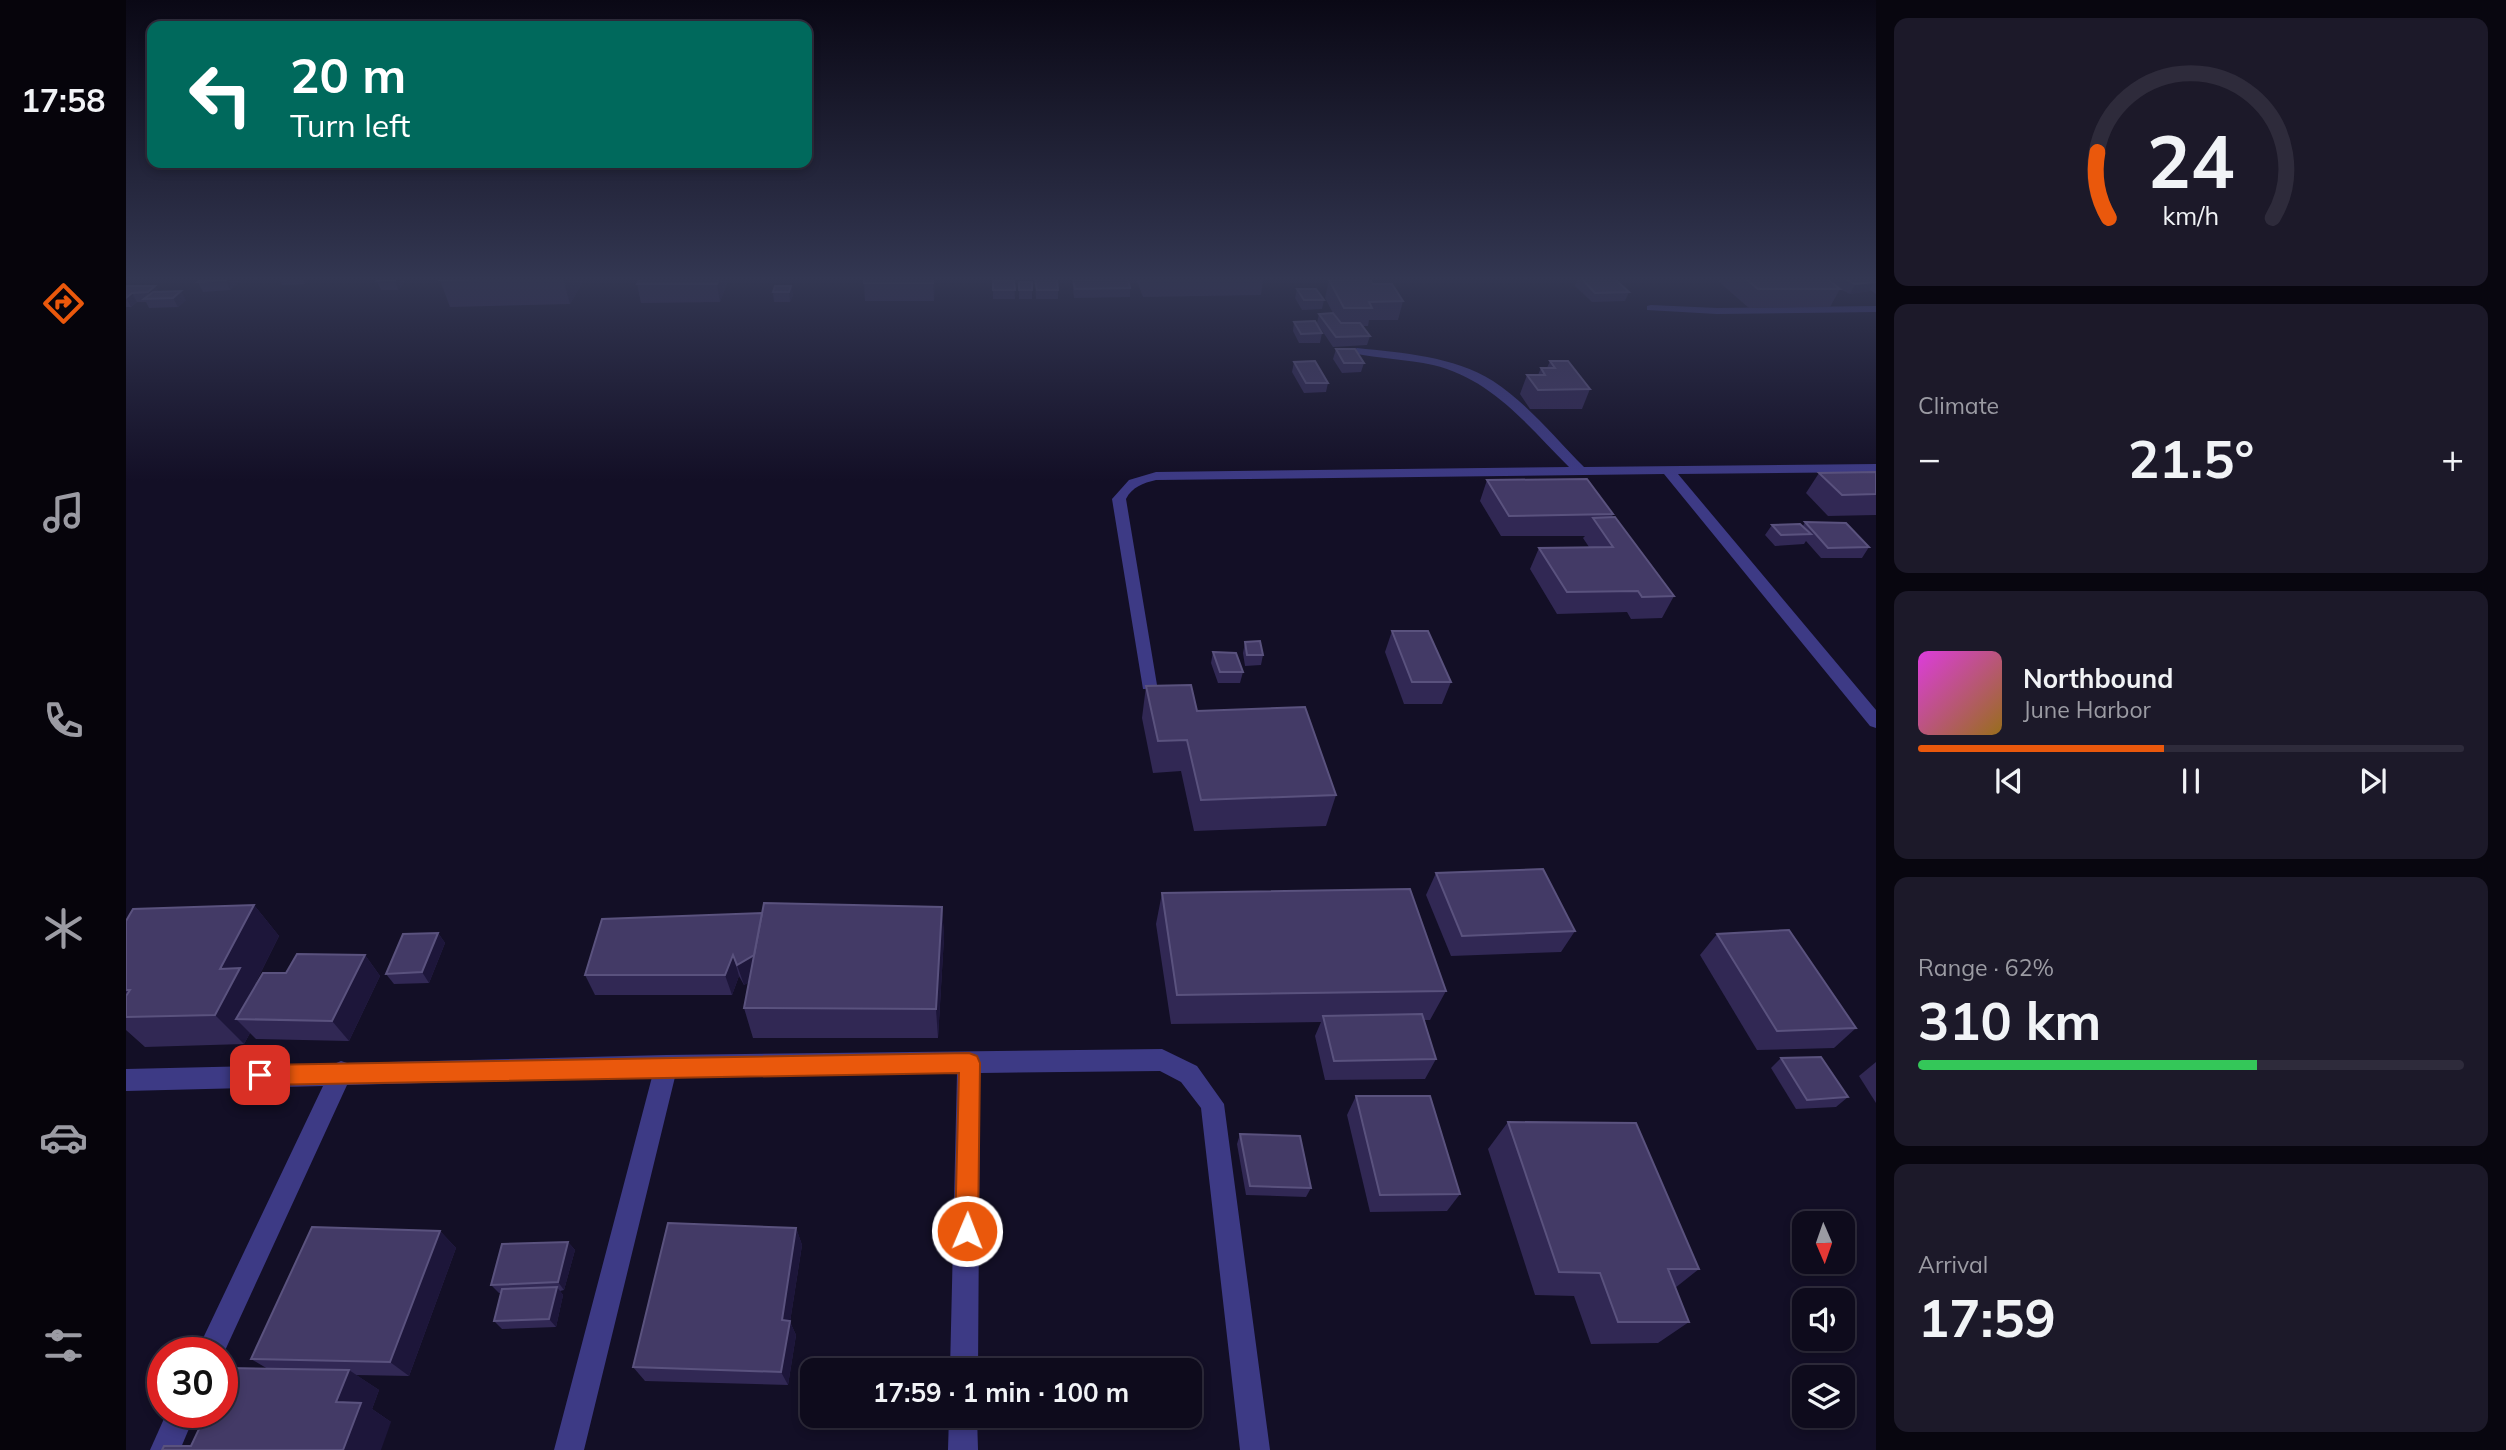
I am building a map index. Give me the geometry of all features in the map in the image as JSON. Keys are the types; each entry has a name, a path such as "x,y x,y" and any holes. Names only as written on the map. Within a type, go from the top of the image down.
{"street":[{"path":"1357,351 1428,359 1480,378 1503,395 1581,472"},
{"path":"1149,685 1119,514 1119,499 1131,484 1156,476 1876,468"},
{"path":"1668,471 1876,722"},
{"path":"126,1080 341,1072 1162,1060 1189,1074 1212,1104 1255,1450"},
{"path":"964,1358 969,1063"},
{"path":"569,1450 666,1066"},
{"path":"217,1337 341,1072"},
{"path":"165,1450 175,1428"},
{"path":"963,1428 963,1450"}],"building":[{"path":"1336,349 1355,349 1364,363 1344,363"},
{"path":"1315,361 1328,383 1306,383 1294,362"},
{"path":"1550,361 1568,361 1590,389 1538,390 1527,375 1545,375 1541,368 1555,368"},
{"path":"1876,472 1876,494 1842,495 1819,473"},
{"path":"1587,479 1613,514 1509,516 1487,480"},
{"path":"1615,517 1674,596 1642,597 1638,591 1567,592 1539,548 1613,547 1593,518"},
{"path":"1805,522 1846,523 1869,547 1828,548"},
{"path":"1800,524 1811,534 1781,535 1772,525"},
{"path":"1392,631 1428,631 1451,682 1412,682"},
{"path":"1260,641 1263,655 1247,655 1245,642"},
{"path":"1213,652 1236,653 1243,672 1220,672"},
{"path":"1191,685 1197,711 1305,707 1336,795 1201,800 1187,740 1158,741 1146,686"},
{"path":"1543,869 1575,931 1462,936 1436,873"},
{"path":"1410,889 1446,991 1177,995 1162,893"},
{"path":"764,903 942,907 936,1009 744,1008"},
{"path":"254,905 220,969 240,968 215,1015 126,1017 126,996 130,990 126,990 126,921 133,909"},
{"path":"762,913 754,955 737,965 733,955 725,975 585,975 602,919"},
{"path":"1789,930 1856,1028 1777,1031 1717,934"},
{"path":"438,933 422,972 386,974 403,934"},
{"path":"297,954 365,955 332,1021 236,1019 263,973 286,973"},
{"path":"1422,1014 1436,1059 1334,1061 1323,1016"},
{"path":"1821,1057 1848,1097 1807,1100 1781,1058"},
{"path":"1356,1096 1430,1096 1460,1194 1380,1195"},
{"path":"1508,1122 1636,1123 1699,1269 1668,1269 1689,1322 1618,1322 1600,1273 1559,1272"},
{"path":"1240,1134 1300,1136 1311,1188 1250,1186"},
{"path":"668,1223 796,1228 782,1320 790,1321 781,1372 633,1367"},
{"path":"312,1227 440,1231 390,1362 251,1359"},
{"path":"568,1242 558,1282 491,1285 502,1244"},
{"path":"557,1287 549,1319 494,1321 502,1289"},
{"path":"238,1368 349,1370 336,1402 361,1403 343,1450 162,1450 164,1446 191,1446 199,1428 238,1428"}],"route":[{"path":"260,1075 666,1066 969,1063 967,1231"}]}
